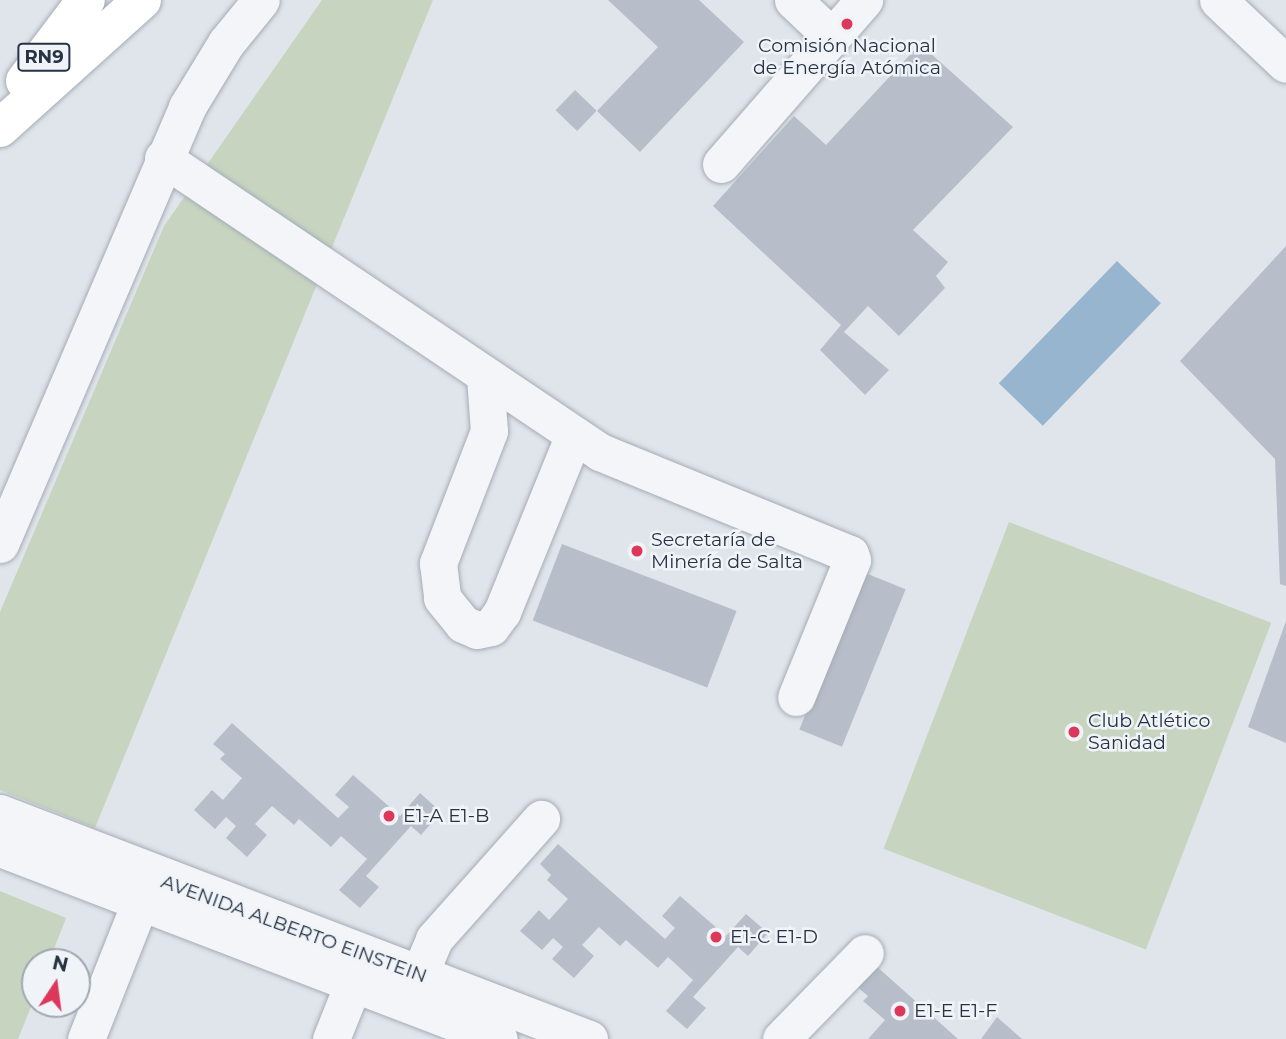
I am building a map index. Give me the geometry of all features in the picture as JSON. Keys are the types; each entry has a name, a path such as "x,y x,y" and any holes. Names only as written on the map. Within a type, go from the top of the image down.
{"main road":[{"name":"RN9","path":"0,113 86,0"},
{"path":"0,128 142,0"}],"street":[{"path":"0,544 163,158 208,71 261,0"},
{"path":"793,0 830,35"},
{"path":"721,164 821,52 830,35 864,0"},
{"path":"1217,0 1286,64"},
{"path":"163,158 600,452 850,554 796,696"},
{"path":"485,377 489,431 438,563 442,598 463,624 477,630 491,627 502,612 574,435"},
{"name":"AVENIDA ALBERTO EINSTEIN","path":"0,813 145,889"},
{"path":"419,975 434,939 541,819"},
{"name":"AVENIDA ALBERTO EINSTEIN","path":"0,848 145,889 358,969 499,1039"},
{"path":"86,1039 145,889"},
{"path":"781,1039 865,953"},
{"path":"331,1039 358,969"},
{"name":"AVENIDA ALBERTO EINSTEIN","path":"358,969 419,975 589,1039"}],"green space":[{"path":"322,0 433,0 95,828 0,790 0,612 164,226"},
{"name":"Club Atlético Sanidad","path":"1009,522 1271,623 1146,949 884,849"},
{"path":"0,891 66,918 54,948 21,948 21,1018 26,1018 18,1039 0,1039"}],"water":[{"path":"1117,261 1161,303 1043,426 999,383"}],"building":[{"path":"608,0 699,0 744,42 640,152 597,111 658,47"},
{"path":"920,44 1013,127 913,230 948,262 936,276 945,288 899,336 868,306 844,332 889,370 865,395 820,350 841,325 713,206 794,116 826,145"},
{"path":"575,90 597,111 577,131 556,110"},
{"path":"1286,246 1286,586 1280,584 1275,459 1180,361"},
{"path":"562,544 737,611 707,688 533,621"},
{"path":"863,572 906,589 842,747 799,730"},
{"path":"1286,621 1286,743 1248,727"},
{"name":"E1-A E1-B","path":"232,723 338,818 349,807 335,795 353,775 400,816 420,793 441,812 421,835 411,826 366,876 379,887 360,908 339,890 367,859 341,836 331,847 299,819 294,825 272,806 255,824 267,835 247,857 226,838 236,826 226,817 215,829 194,810 212,790 223,800 242,778 220,759 225,754 213,744"},
{"name":"E1-C E1-D","path":"558,844 665,939 675,928 662,916 680,896 726,936 746,914 768,933 748,956 738,947 693,997 706,1008 687,1029 666,1011 693,980 668,957 658,968 626,940 620,946 599,927 582,945 594,956 574,978 552,959 563,947 553,938 542,950 520,931 539,910 549,920 568,899 547,880 551,875 540,864"},
{"name":"E1-E E1-F","path":"875,965 958,1039 868,1039 885,1020 863,1001 868,996 856,986"},
{"name":"E1-E E1-F","path":"997,1017 1022,1039 981,1039"}],"place":[{"name":"Comisión Nacional de Energía Atómica","path":"847,24"},
{"name":"Secretaría de Minería de Salta","path":"637,551"},
{"name":"Club Atlético Sanidad","path":"1074,732"},
{"name":"E1-A E1-B","path":"389,816"},
{"name":"E1-C E1-D","path":"716,937"},
{"name":"E1-E E1-F","path":"900,1011"}]}
